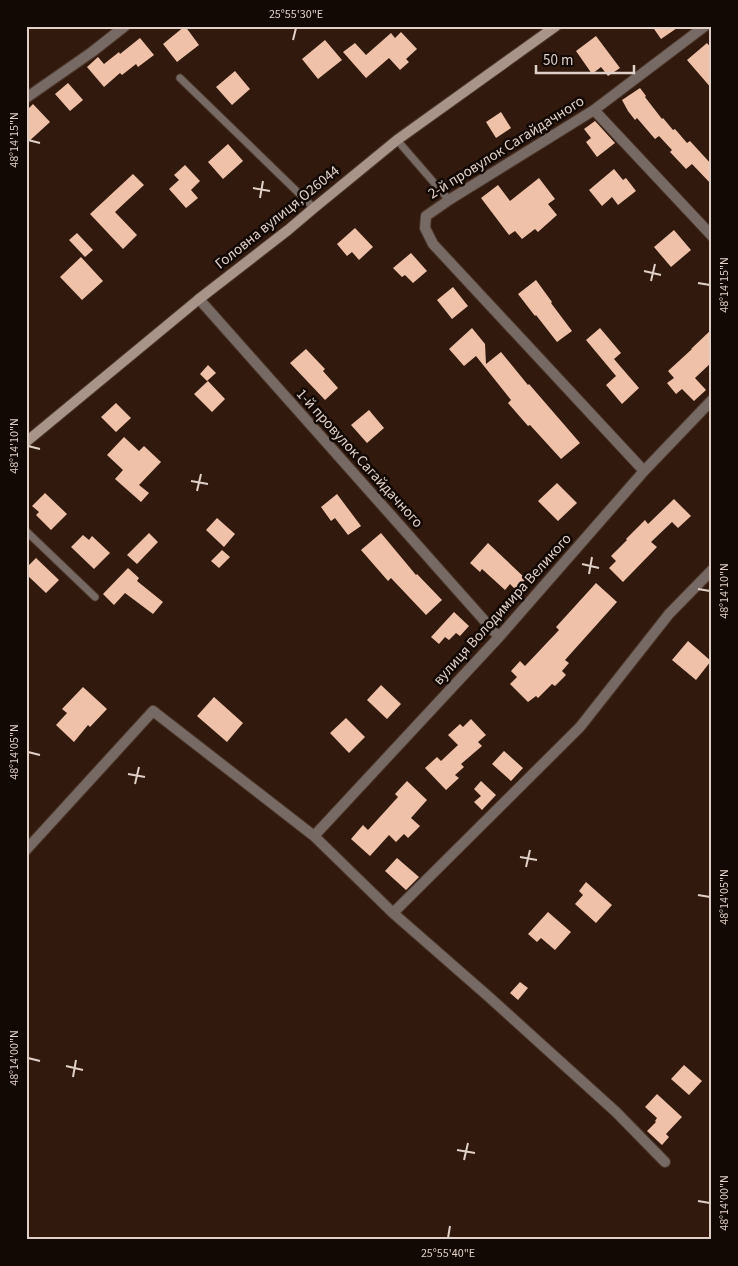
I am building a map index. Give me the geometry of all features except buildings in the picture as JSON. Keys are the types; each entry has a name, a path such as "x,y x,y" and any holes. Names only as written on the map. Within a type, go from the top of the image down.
{"main road":[{"name":"Головна вулиця,О26044","path":"26,442 199,299 288,230 397,140 556,26"}],"street":[{"path":"26,98 92,52 125,26"},
{"name":"2-й провулок Сагайдачного","path":"644,471 433,244 425,228 426,216 594,110 705,26"},
{"path":"594,110 712,236"},
{"name":"1-й провулок Сагайдачного","path":"199,299 499,637"},
{"name":"вулиця Володимира Великого","path":"314,836 499,637 644,471 712,400"},
{"path":"393,913 580,727 668,614 712,570"},
{"path":"26,850 153,711 314,836 393,913 616,1112 665,1162"}],"lane":[{"path":"180,78 314,208"},
{"path":"397,140 449,200"},
{"path":"26,531 95,597"}]}
